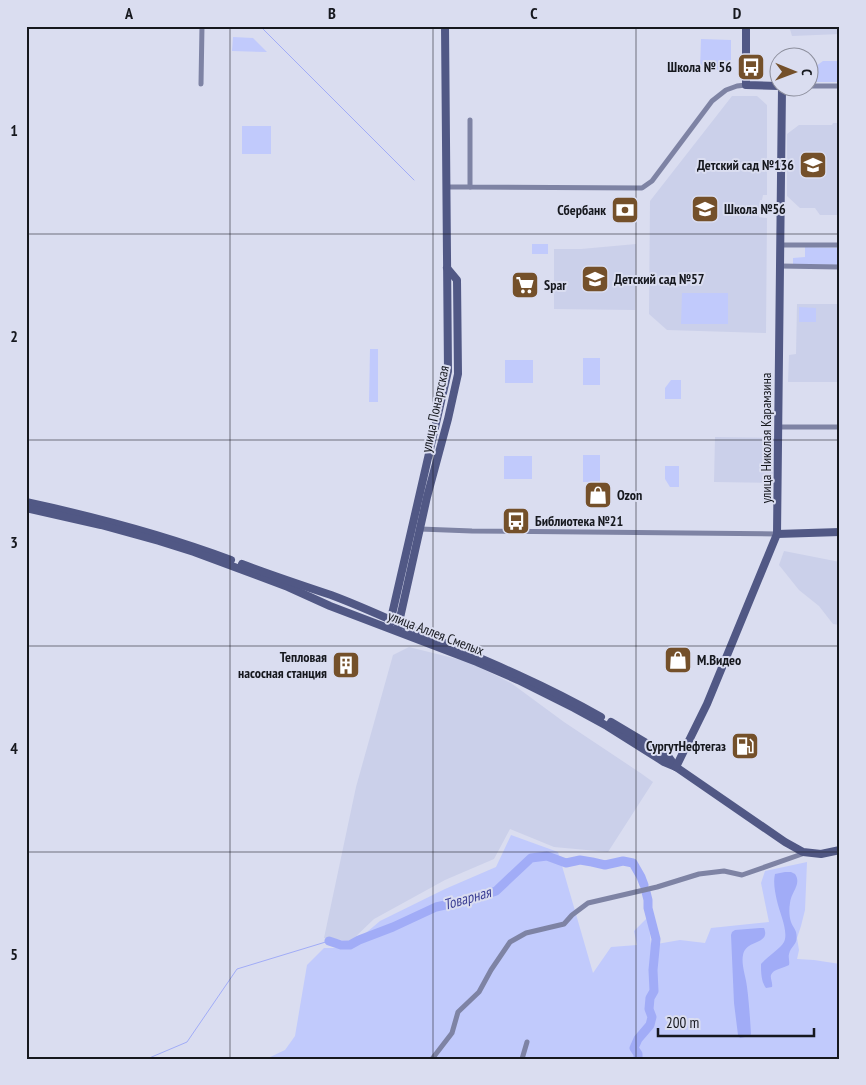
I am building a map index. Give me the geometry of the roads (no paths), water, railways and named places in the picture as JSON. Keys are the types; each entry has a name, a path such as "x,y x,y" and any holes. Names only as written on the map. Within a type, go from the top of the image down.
{"main road":[{"name":"улица Понартская","path":"398,628 420,529 430,451 448,371 445,26"},
{"path":"746,26 746,85"},
{"name":"улица Николая Карамзина","path":"746,85 768,86"},
{"name":"улица Николая Карамзина","path":"676,767 707,704 777,534 780,98"},
{"path":"447,268 457,280"},
{"path":"447,280 457,280"},
{"name":"улица Понартская","path":"389,628 423,496 448,419 458,374 457,280"},
{"path":"26,502 174,540 332,596 391,620 398,628"},
{"name":"улица Аллея Смелых","path":"26,508 111,528 194,552 288,587 330,606 389,628 398,628 540,691 607,726 664,762 676,767 803,852 821,854 840,850"},
{"path":"777,534 840,532"}],"street":[{"path":"201,84 202,26"},
{"name":"улица Николая Карамзина","path":"470,187 642,188 652,181 712,101 726,90 746,85"},
{"path":"818,86 840,86"},
{"path":"446,187 470,187 470,120"},
{"path":"780,245 840,245"},
{"path":"780,266 840,267"},
{"path":"779,427 840,427"},
{"path":"420,529 777,534"},
{"name":"улица Аллея Смелых","path":"432,1059 452,1033 458,1012 479,992 510,942 526,933 564,924 572,915 588,903 657,887 700,874 724,871 742,875 802,854 803,852"},
{"path":"522,1059 527,1042"}],"waterway":[{"path":"260,26 414,180"},
{"name":"Товарная","path":"329,941 341,945 350,945 436,907 473,899 496,891 531,858 547,856 566,863 580,860 605,865 623,861 633,863 644,885"},
{"name":"Товарная","path":"638,1059 638,1054 634,1048 638,1039 650,1025 652,1017 649,1009 650,998 654,991 653,970 656,939 646,892"},
{"path":"147,1059 187,1042 237,969 329,941"}],"place":[{"name":"Школа № 56","path":"751,67"},
{"name":"Детский сад №136","path":"813,165"},
{"name":"Школа №56","path":"705,209"},
{"name":"Сбербанк","path":"625,210"},
{"name":"Детский сад №57","path":"595,279"},
{"name":"Spar","path":"525,285"},
{"name":"Ozon","path":"598,495"},
{"name":"Библиотека №21","path":"516,521"},
{"name":"M.Видео","path":"678,660"},
{"name":"Тепловая насосная станция","path":"346,665"},
{"name":"СургутНефтегаз","path":"745,746"}]}
